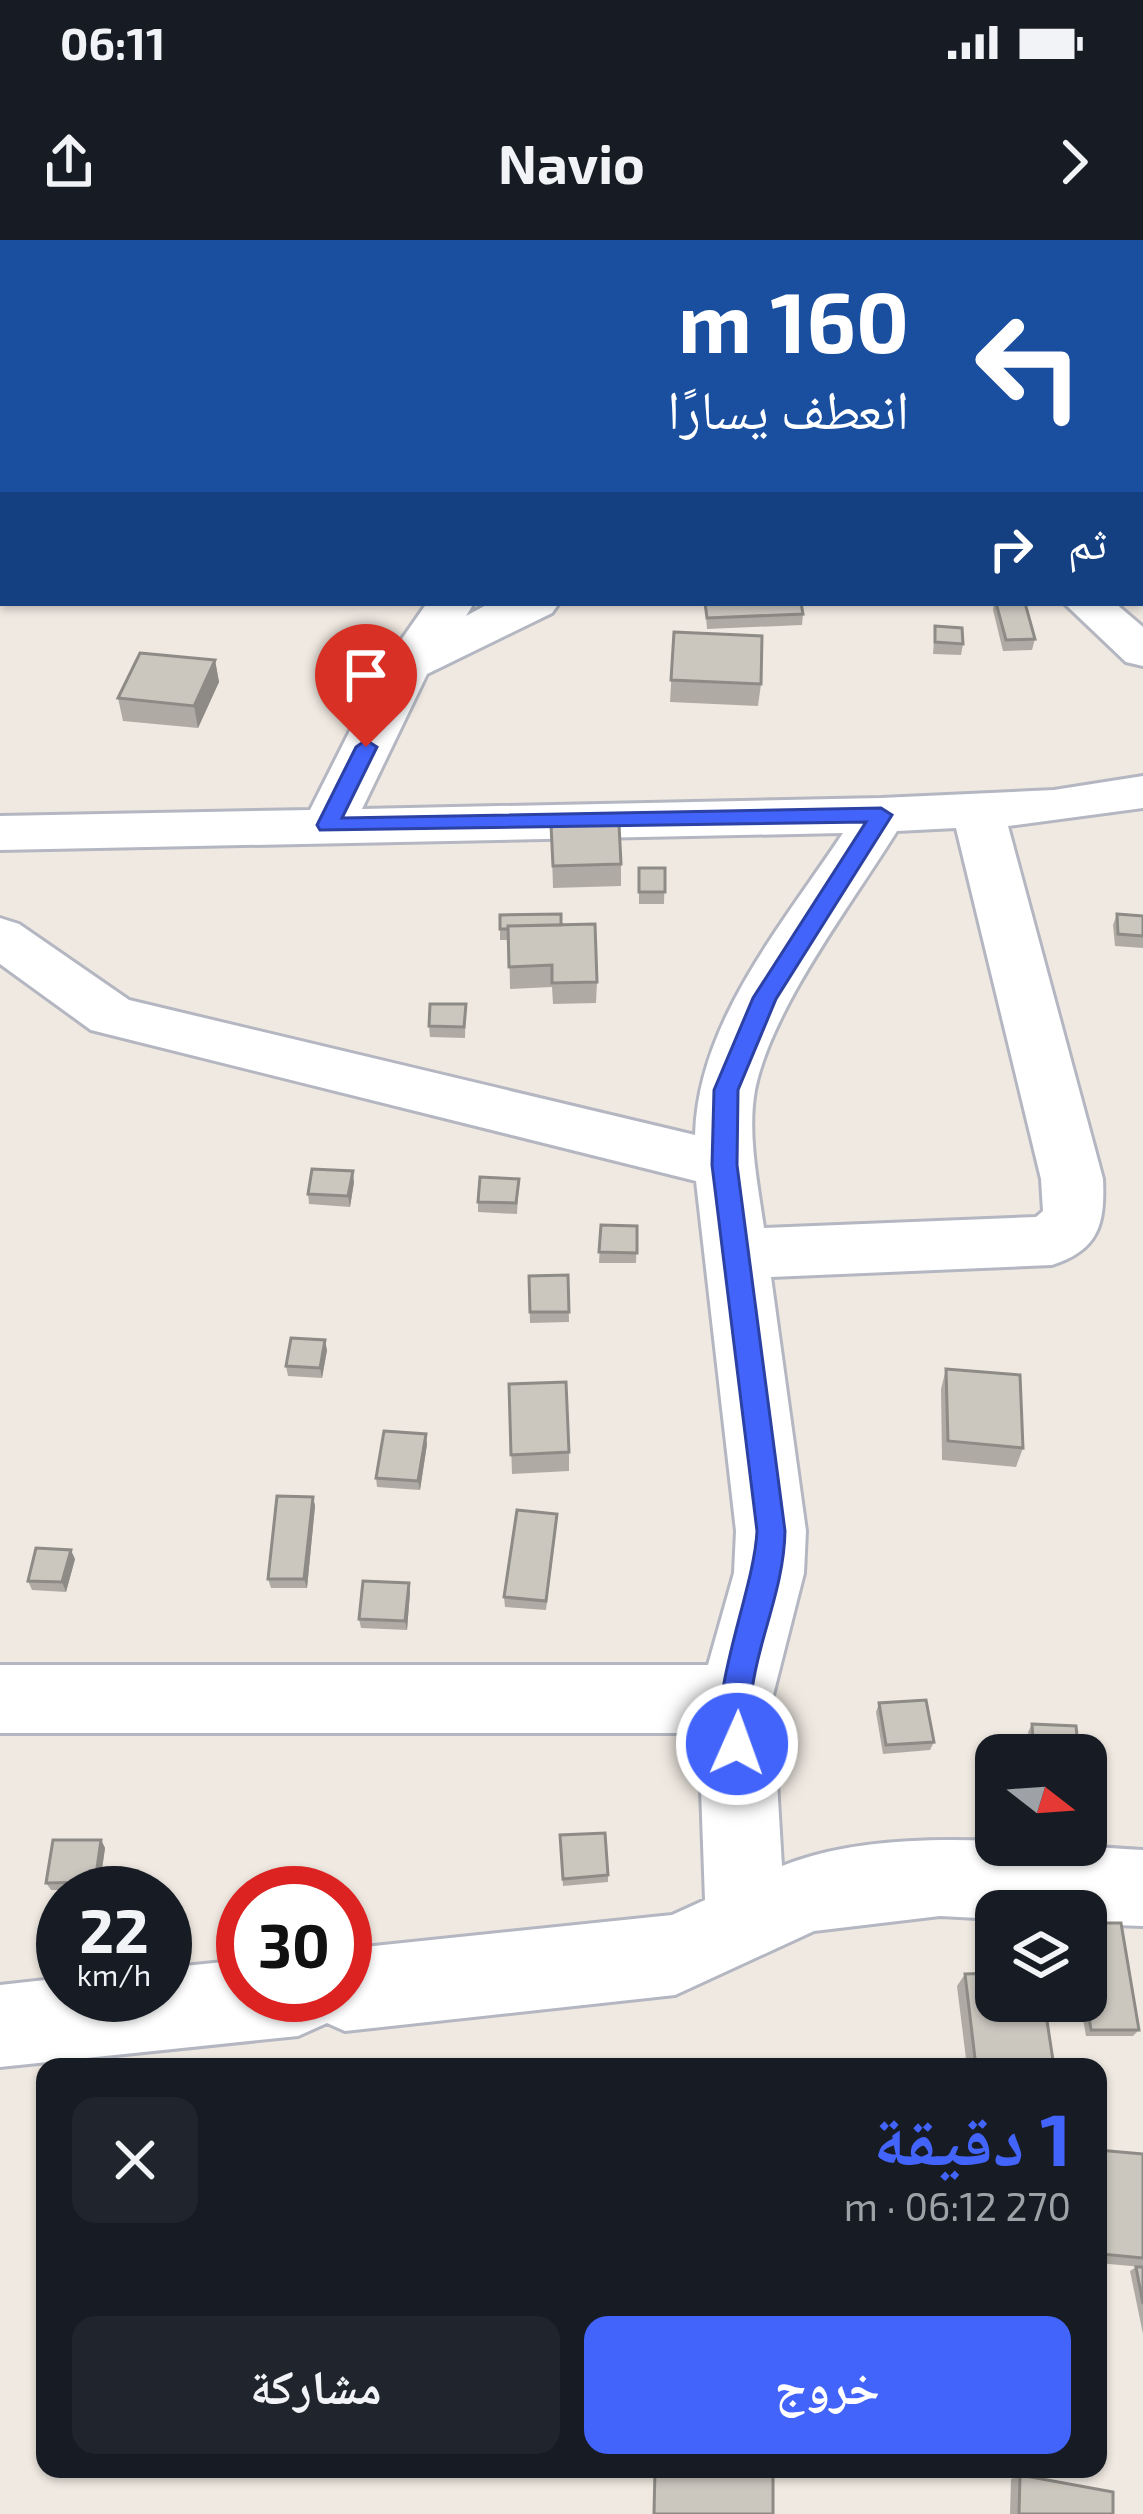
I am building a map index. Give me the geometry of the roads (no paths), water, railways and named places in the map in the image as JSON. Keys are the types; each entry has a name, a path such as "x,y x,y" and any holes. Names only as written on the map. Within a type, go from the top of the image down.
{"street":[{"path":"328,825 405,669 449,606"},
{"path":"405,669 470,631 529,606"},
{"path":"1090,606 1143,652"},
{"path":"0,832 881,815 1054,807 1143,792"},
{"path":"738,1253 1052,1241 1074,1218 1072,1179 978,810"},
{"path":"746,1926 735,1699 770,1573 771,1531 724,1165 726,1090 764,998 881,815"},
{"path":"0,938 111,1016 724,1165"},
{"path":"0,1699 735,1699"},
{"path":"372,1987 675,1955 808,1894 867,1882 940,1878 1143,1888"},
{"path":"0,2026 216,2004"}]}
